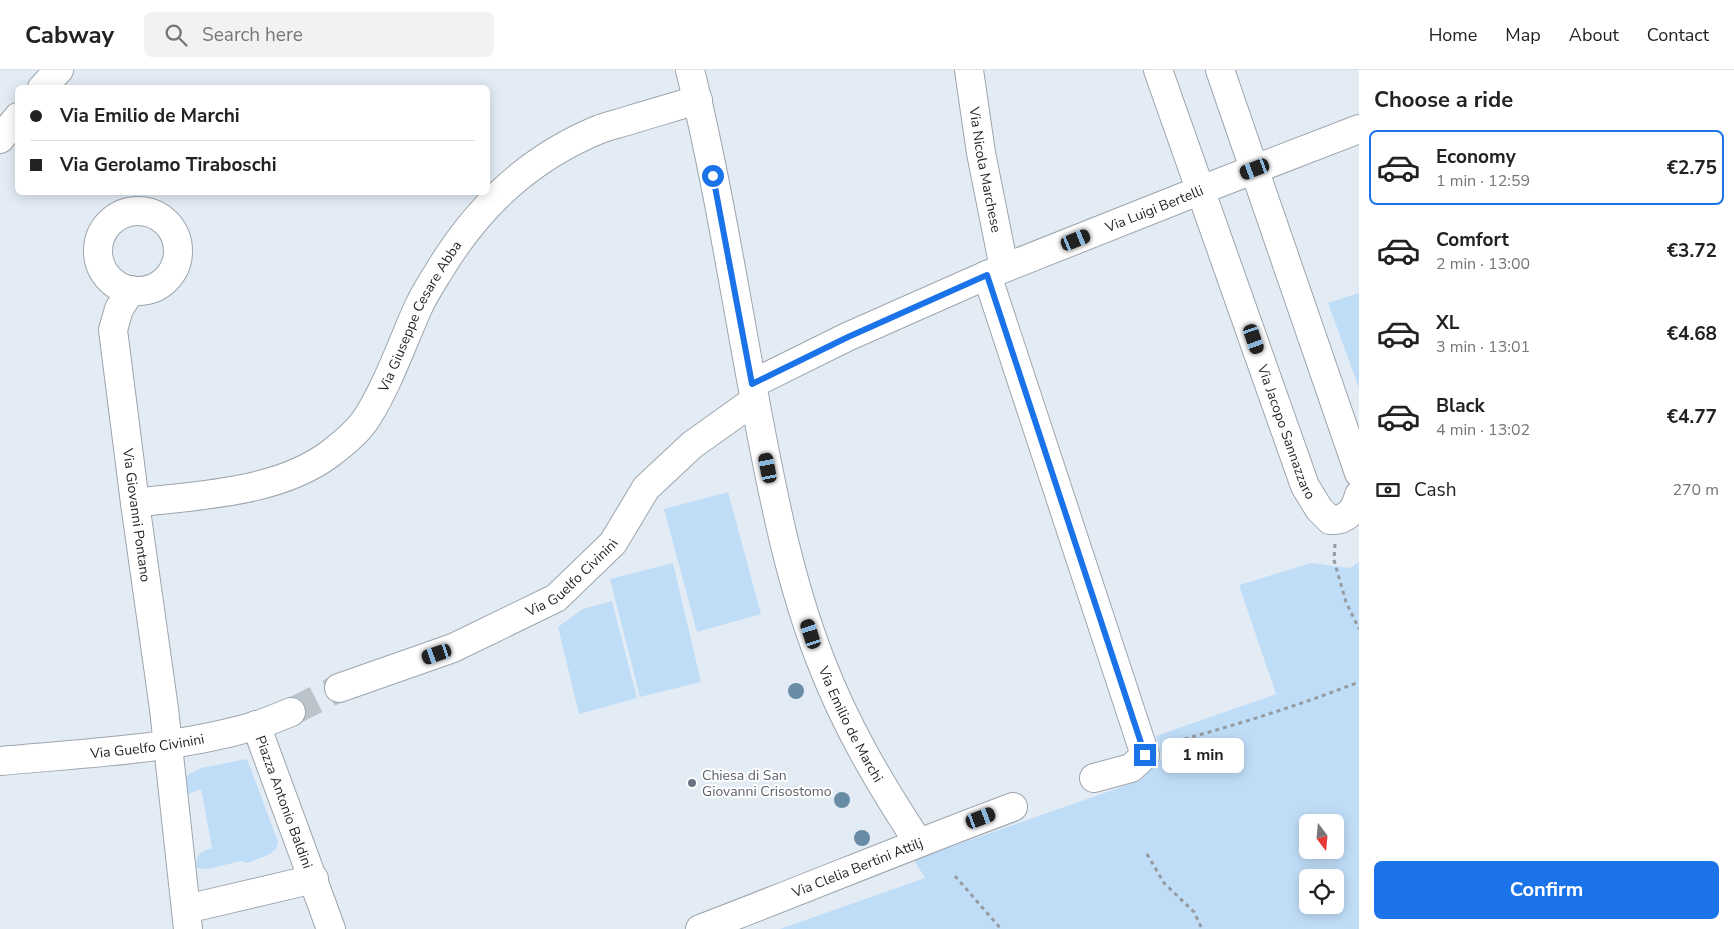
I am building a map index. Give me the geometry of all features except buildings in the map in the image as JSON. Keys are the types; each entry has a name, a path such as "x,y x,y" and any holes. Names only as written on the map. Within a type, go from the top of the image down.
{"street":[{"path":"45,85 60,70"},
{"name":"Via Emilio de Marchi","path":"690,70 698,100 753,392 789,563 820,658 854,738 918,842"},
{"name":"Via Nicola Marchese","path":"969,70 995,272 1143,750"},
{"name":"Via Jacopo Sannazzaro","path":"1158,70 1305,486 1322,514 1330,520 1336,521"},
{"path":"1220,70 1359,473"},
{"name":"Via Giuseppe Cesare Abba","path":"135,502 255,486 308,468 330,454 356,432 368,416 421,301 459,240 484,209 541,160 573,142 601,129 698,100"},
{"path":"0,138 15,121"},
{"name":"Via Luigi Bertelli","path":"753,392 848,337 995,272 1359,129"},
{"name":"Via Giovanni Pontano","path":"130,290 119,309 114,330 135,502 164,709 167,745"},
{"name":"Via Guelfo Civinini","path":"339,688 453,648 556,598 613,543 646,488 753,392"},
{"path":"1336,521 1348,516 1356,504 1359,495"},
{"name":"Via Guelfo Civinini","path":"0,761 167,745 231,732 291,712"},
{"name":"Piazza Antonio Baldini","path":"256,725 331,929"},
{"name":"Piazza Antonio Baldini","path":"167,745 187,919 314,879"},
{"path":"1094,778 1131,768 1145,755 1143,750"},
{"name":"Via Clelia Bertini Attilj","path":"700,929 768,904 918,842 1013,806"}],"path":[{"path":"1336,521 1334,560 1346,602 1359,629"},
{"path":"1143,750 1225,728 1359,682"},
{"path":"1147,854 1164,883 1194,912 1202,929"},
{"path":"955,876 1001,929"}],"shaded area":[{"path":"1359,293 1359,388 1328,303"},
{"path":"728,492 761,614 697,632 664,509"},
{"path":"1359,562 1359,929 780,929 925,878 914,860 1141,780 1162,758 1156,736 1276,694 1239,585 1311,563 1350,568"},
{"path":"673,563 701,682 640,697 610,579"},
{"path":"612,601 637,698 579,714 558,627 583,609"},
{"path":"247,759 278,842 276,849 270,854 248,863 241,861 200,869 196,867 198,856 212,848 201,789 188,794 184,777 201,768"}],"tunnel":[{"path":"291,712 339,688"}],"place":[{"name":"Chiesa di San Giovanni Crisostomo","path":"692,783"}],"route":[{"path":"713,176 752,384 848,337 987,275 1145,755"}]}
